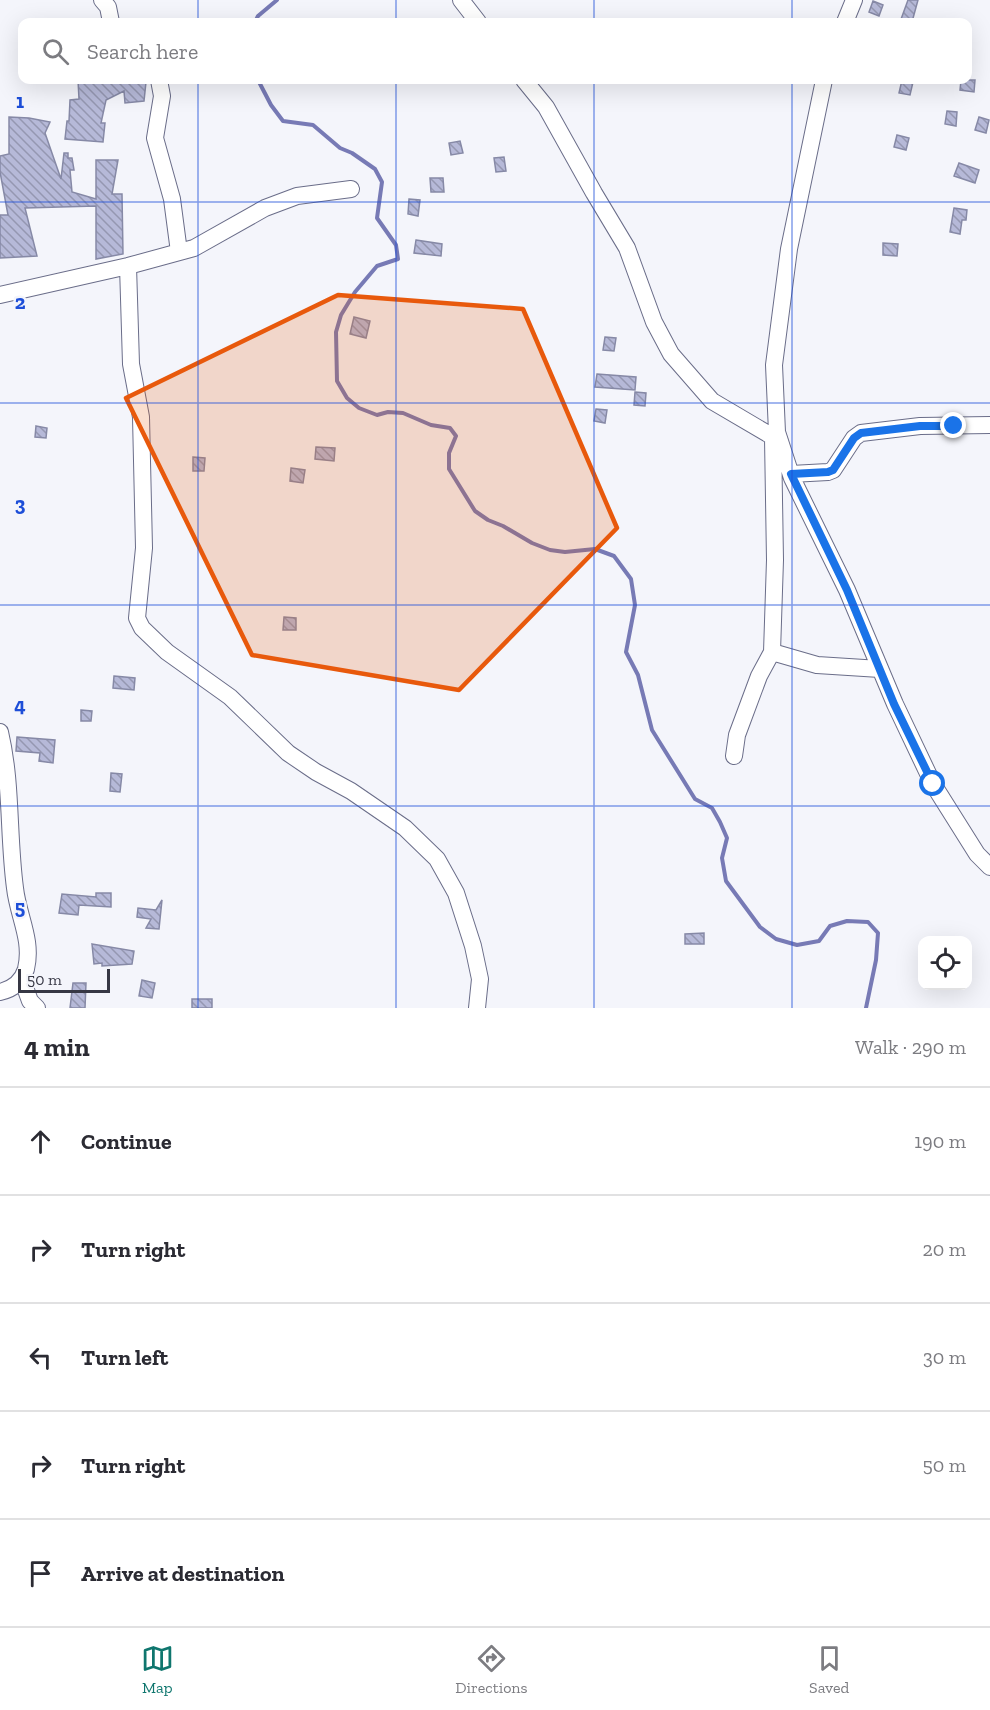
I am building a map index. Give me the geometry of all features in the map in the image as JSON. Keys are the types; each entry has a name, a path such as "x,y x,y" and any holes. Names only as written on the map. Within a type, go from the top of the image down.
{"street":[{"path":"102,0 108,7 110,18"},
{"path":"461,0 475,18"},
{"path":"847,18 854,0"},
{"path":"160,84 162,96 155,138 172,199 179,252"},
{"path":"527,84 546,107 627,248 654,322 671,354 712,401 777,439 933,784 977,854 990,867"},
{"path":"734,756 737,735 759,676 772,652 777,439 774,365 789,249 823,84"},
{"path":"0,295 128,266 194,248 265,208 297,196 351,189"},
{"path":"128,266 131,364 141,417 144,548 138,618 142,628 167,652 230,697 288,753 316,772 351,791 405,828 437,859 456,893 473,946 480,979 477,1008"},
{"path":"791,474 833,470 854,438 861,433 920,426 990,424"},
{"path":"772,652 817,665 880,669"},
{"path":"0,732 6,755 15,890 28,946 26,969 22,979 16,986 0,992"},
{"path":"22,979 30,1001 37,1008"}],"highlighted area":[{"path":"338,295 523,309 617,528 459,690 252,655 126,398"}],"building":[{"path":"908,0 918,0 913,18 901,18"},
{"path":"873,1 883,5 879,16 869,12"},
{"path":"972,80 975,80 974,92 960,90 961,84 972,84"},
{"path":"78,84 146,84 144,101 125,103 124,91 106,100 101,123 105,123 103,142 65,139 70,100 79,99"},
{"path":"901,84 913,84 910,95 899,93"},
{"path":"947,111 957,112 956,126 945,124"},
{"path":"9,117 50,122 45,133 61,179 64,153 68,153 68,158 72,158 74,170 70,170 72,192 96,199 96,160 118,160 112,194 122,194 123,254 96,259 96,206 25,208 37,256 0,258 0,215 8,215 0,172 0,156 9,154"},
{"path":"979,117 989,120 986,133 975,130"},
{"path":"897,135 909,138 906,150 894,147"},
{"path":"460,141 463,153 451,155 449,143"},
{"path":"504,157 506,171 496,172 494,158"},
{"path":"959,163 979,170 975,183 954,176"},
{"path":"430,178 443,178 444,192 431,192"},
{"path":"409,199 420,200 418,216 408,214"},
{"path":"954,208 967,210 966,220 962,220 960,234 950,232"},
{"path":"416,240 442,244 441,256 414,253"},
{"path":"883,243 898,244 897,256 883,255"},
{"path":"354,317 370,321 366,338 350,334"},
{"path":"605,337 616,338 614,351 603,350"},
{"path":"597,374 636,377 635,390 595,387"},
{"path":"635,392 646,393 645,406 634,405"},
{"path":"596,409 607,410 605,423 594,421"},
{"path":"36,426 47,428 46,438 35,437"},
{"path":"316,447 335,448 334,461 315,459"},
{"path":"193,457 205,458 204,471 193,471"},
{"path":"291,468 305,470 303,483 290,481"},
{"path":"284,617 296,618 296,630 283,630"},
{"path":"114,676 135,678 134,690 113,688"},
{"path":"81,710 92,711 91,721 81,721"},
{"path":"17,737 55,740 53,763 39,761 40,753 16,751"},
{"path":"111,773 122,774 120,792 110,791"},
{"path":"96,893 111,893 111,907 79,905 78,915 59,913 62,894 96,897"},
{"path":"162,900 159,929 146,928 151,919 137,917 138,908 156,910"},
{"path":"704,933 704,944 685,944 685,934"},
{"path":"92,944 134,951 132,964 102,966 102,963 94,964"},
{"path":"142,980 155,983 152,998 139,996"},
{"path":"73,983 86,983 85,1008 70,1008"},
{"path":"192,999 212,999 212,1008 192,1008"}],"waterway":[{"path":"257,18 277,0"},
{"path":"260,84 283,121 313,125 340,148 352,153 375,169 382,182 377,218 396,245 398,259 377,266 355,292 341,315 336,332 337,381 347,398 359,408 377,415 388,412 403,413 431,425 450,428 456,436 449,453 449,469 475,511 488,520 550,550 565,552 595,549 614,556 631,579 635,605 626,652 638,675 652,730 695,799 712,808 720,822 727,838 722,858 726,881 760,927 776,939 797,945 819,941 830,926 847,921 868,922 878,933 876,960 866,1008"}],"route":[{"path":"933,784 894,704 847,590 791,474 833,470 854,438 861,433 920,426 954,426"}]}
